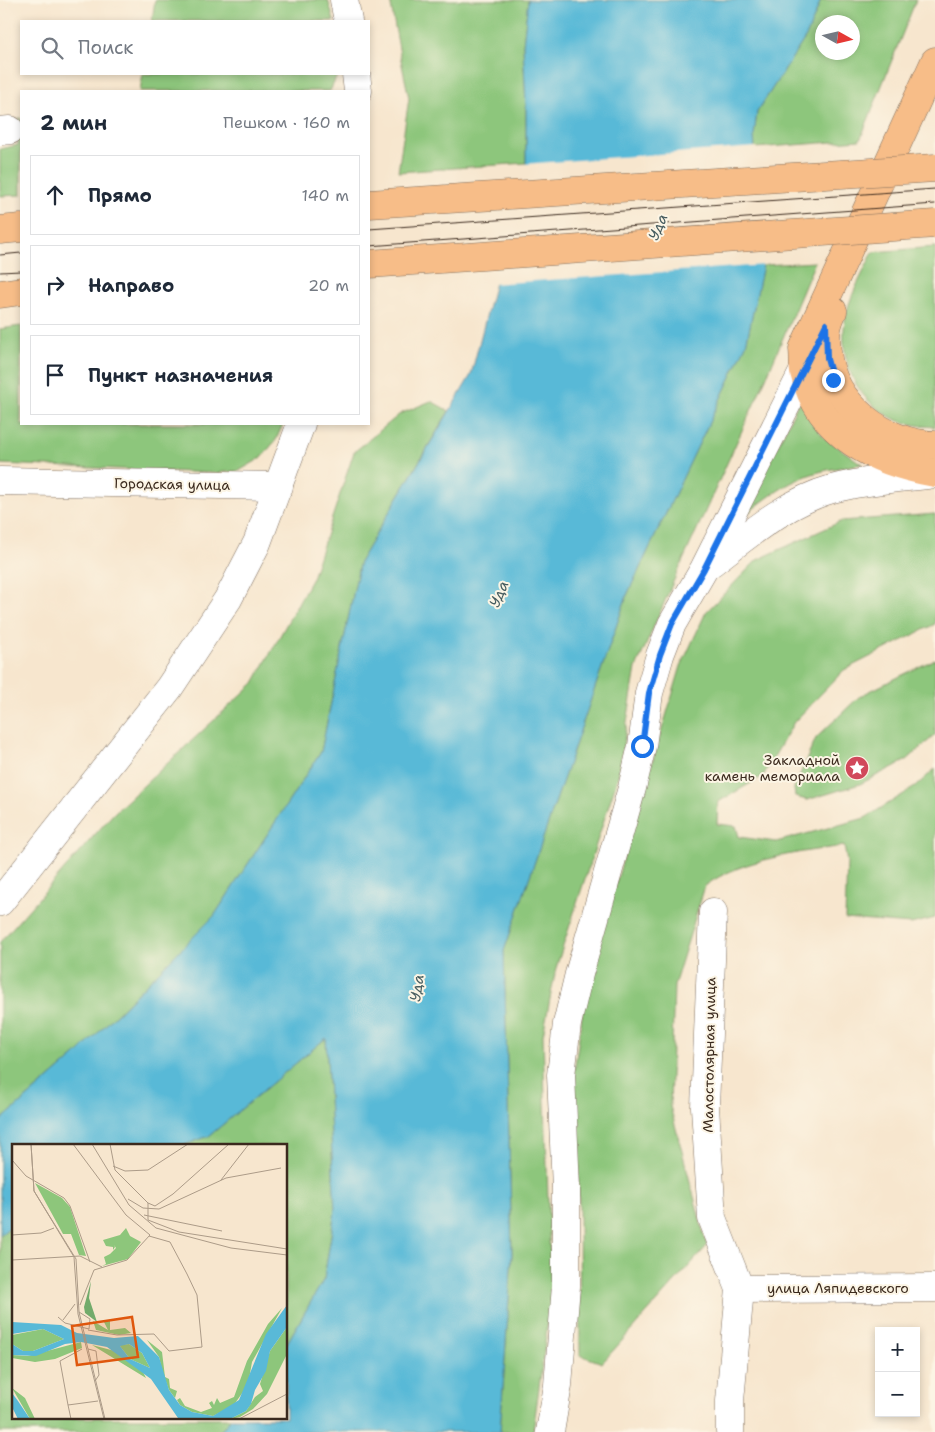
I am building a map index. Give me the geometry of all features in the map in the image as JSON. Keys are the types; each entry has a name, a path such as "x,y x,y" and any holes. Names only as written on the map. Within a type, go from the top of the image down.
{"main road":[{"path":"935,61 804,360 811,394 822,413 836,430 851,442 890,463 935,474"},
{"path":"935,90 826,324 827,359 833,380 852,408 869,422 888,433 910,442 935,446"},
{"path":"370,204 935,168"},
{"path":"370,264 935,224"},
{"path":"0,230 20,228"},
{"path":"0,294 20,291"}],"street":[{"path":"344,0 348,20"},
{"path":"356,75 358,90"},
{"path":"550,1432 558,1385 566,1286 566,1188 561,1076 567,1024 579,974 632,788 642,746 649,693 660,655 672,624 704,569 804,360 826,324"},
{"path":"0,902 169,688 228,599 257,544 301,425"},
{"path":"704,569 752,532 795,504 832,489 876,481 935,474"},
{"name":"Городская улица","path":"0,481 279,486"},
{"name":"Малостолярная улица","path":"712,912 705,1107 712,1218 740,1288 730,1401 730,1432"},
{"name":"улица Ляпидевского","path":"740,1288 935,1288"}],"green space":[{"path":"155,0 328,0 334,20 152,20"},
{"path":"390,0 528,0 523,45 526,163 398,172 409,98"},
{"path":"821,0 916,0 860,140 755,148 754,136 757,112 807,35 815,15"},
{"path":"143,75 338,75 330,90 140,90"},
{"path":"20,118 20,195 0,196 0,149 18,145"},
{"path":"935,247 935,427 898,421 874,406 863,395 849,367 845,352 844,336 849,304 873,252"},
{"path":"815,262 769,371 636,668 618,777 556,968 543,1035 551,1299 533,1432 500,1432 512,1254 504,951 627,595 746,345 763,265"},
{"path":"20,326 20,425 283,425 276,440 261,458 239,471 213,473 0,464 0,329"},
{"path":"800,399 813,424 825,438 862,464 809,475 775,493 744,516"},
{"path":"431,401 449,411 360,561 321,752 214,916 76,1055 0,1121 0,942 114,813 254,683 312,578 354,452 400,414"},
{"path":"935,514 935,624 844,670 794,722 763,776 718,802 717,824 736,826 739,837 776,842 865,818 915,787 935,769 935,918 911,924 845,919 847,862 844,846 790,854 753,863 735,869 705,886 674,986 670,1106 707,1246 602,1363 580,1355 579,1204 574,1073 587,980 681,666 706,612 757,560 842,521"},
{"path":"935,659 935,735 907,760 860,784 807,800 795,797 794,788 816,738 860,696"},
{"path":"326,1038 335,1211 324,1279 288,1342 288,1144 187,1144 209,1136"},
{"path":"12,1226 12,1420 229,1420 220,1432 0,1432 0,1235"}],"water":[{"name":"Уда","path":"528,0 821,0 807,35 757,112 754,136 763,265 746,345 627,595 504,951 512,1254 500,1432 220,1432 229,1420 288,1420 288,1342 324,1279 335,1211 326,1038 209,1136 187,1144 12,1144 12,1226 0,1235 0,1121 76,1055 214,916 321,752 360,561 471,375 526,163 523,45"}],"pier":[{"path":"757,147 766,265 492,284 523,164"}],"tram line":[{"path":"370,229 935,189"},
{"path":"370,246 935,204"},
{"path":"0,255 20,253"},
{"path":"0,272 20,271"}],"place":[{"name":"Закладной камень мемориала","path":"857,768"}],"route":[{"path":"642,746 649,693 660,655 672,624 704,569 826,324 827,359 833,380"}]}
